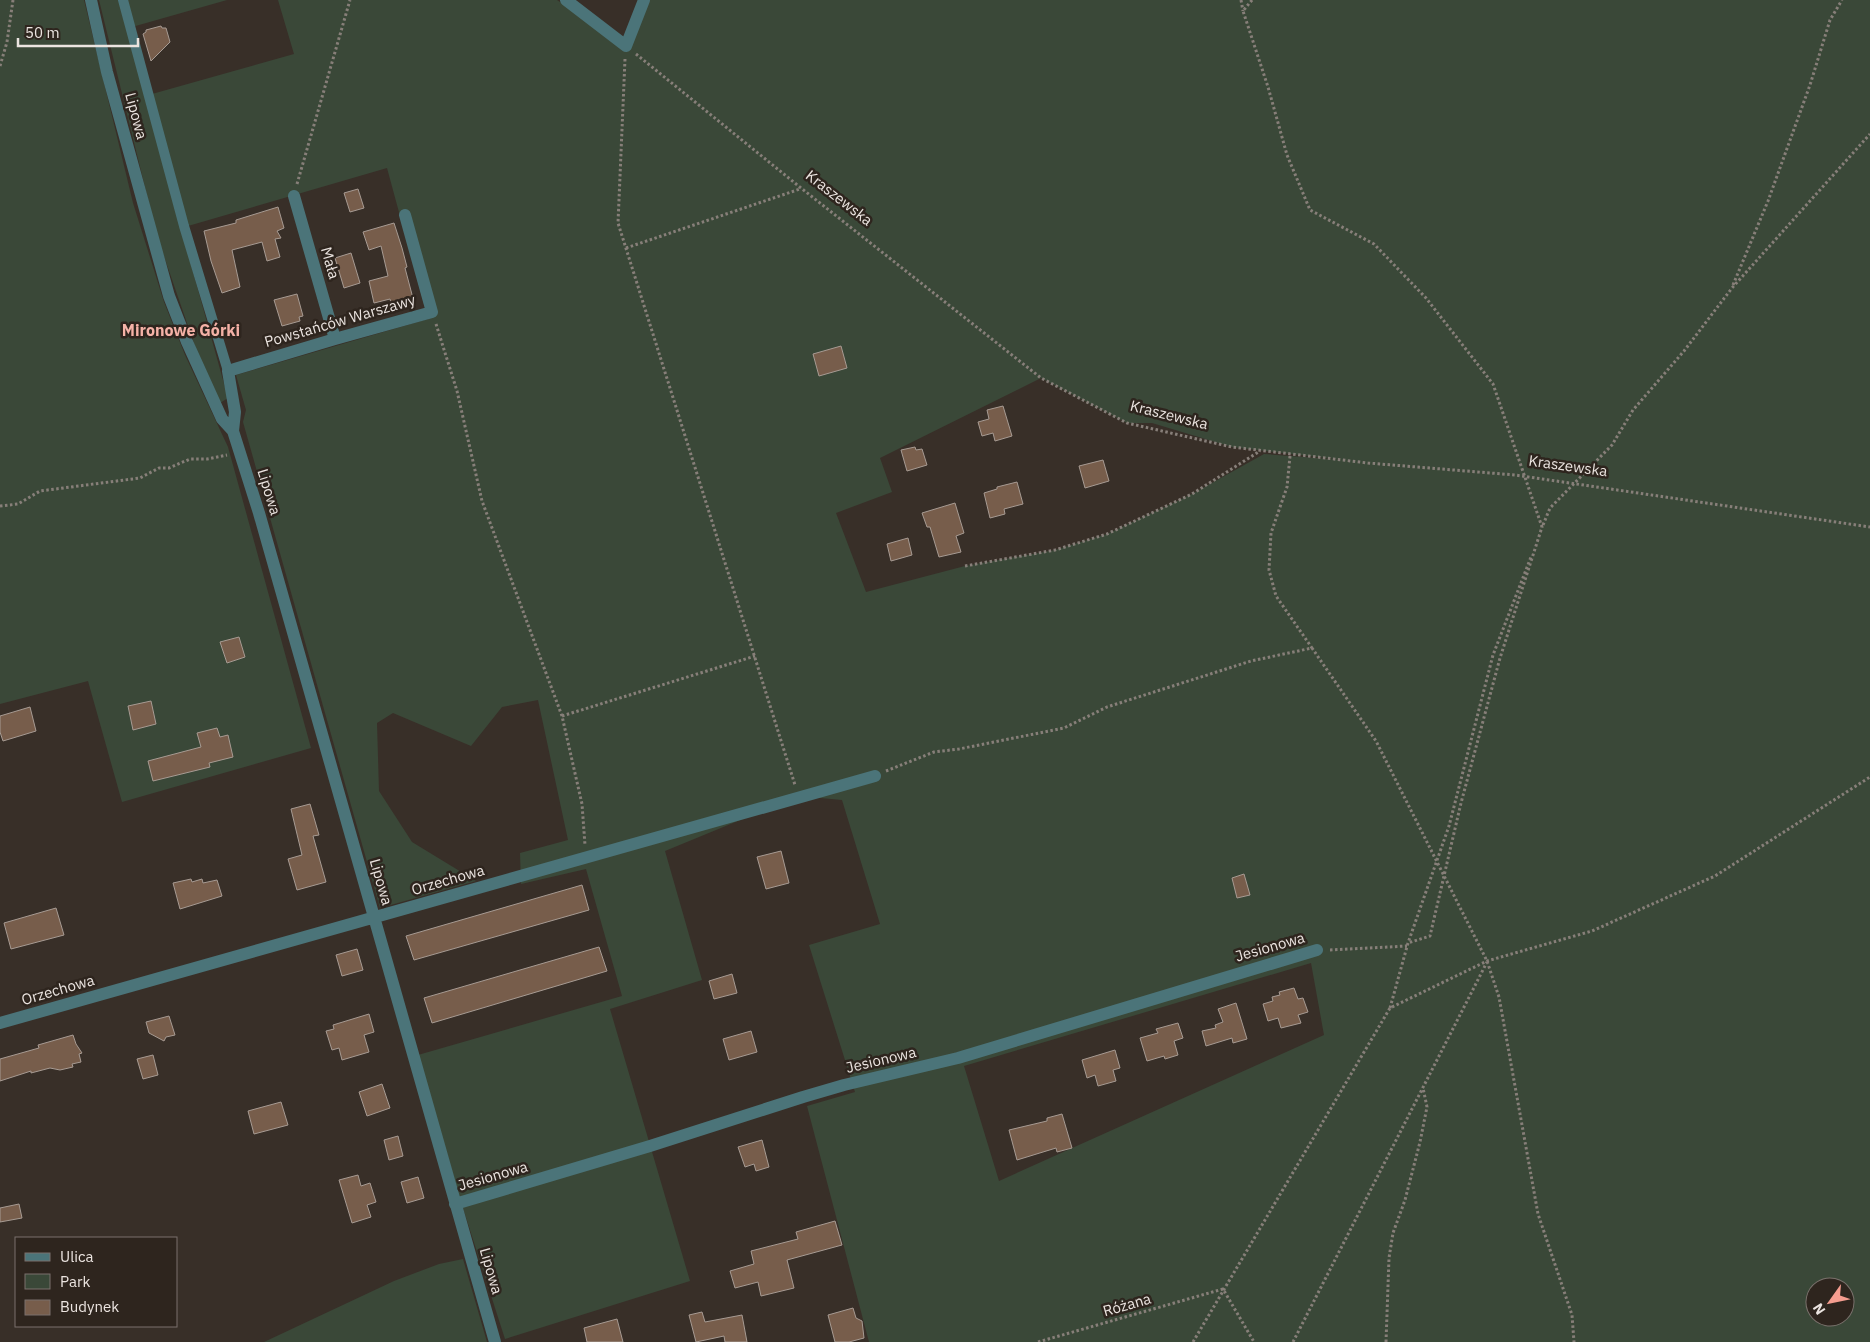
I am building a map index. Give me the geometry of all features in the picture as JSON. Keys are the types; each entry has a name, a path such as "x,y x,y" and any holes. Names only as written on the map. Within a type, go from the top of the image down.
{"street":[{"name":"Lipowa","path":"91,0 107,72 169,296 186,342 222,419 233,431 262,522 494,1342"},
{"path":"566,0 626,46 644,0"},
{"name":"Mała","path":"294,196 334,339"},
{"path":"405,215 432,312"},
{"name":"Powstańców Warszawy","path":"228,371 432,312"},
{"name":"Lipowa","path":"228,371 235,412 233,431"},
{"name":"Orzechowa","path":"0,1024 875,776"},
{"name":"Jesionowa","path":"455,1204 650,1146 844,1085 958,1058 1317,950"}],"lane":[{"name":"Lipowa","path":"123,0 184,226 228,371"}],"path":[{"path":"0,66 7,42 13,0"},
{"path":"294,196 350,0"},
{"path":"1241,0 1287,154 1310,210 1374,244 1426,298 1494,384 1542,527 1500,658 1461,803 1430,936 1408,945 1317,950"},
{"path":"1244,11 1252,0"},
{"path":"1732,288 1768,201 1810,86 1830,20 1842,0"},
{"path":"626,46 618,223 799,796"},
{"name":"Kraszewska","path":"626,46 801,188 1041,378 1127,423 1232,447 1368,463 1576,482 1870,527"},
{"path":"1193,1342 1390,1008 1408,945 1449,826 1493,655 1550,508 1612,445 1633,410 1684,351 1732,288 1870,134"},
{"path":"626,248 801,188"},
{"path":"432,312 457,391 482,501 562,716 582,804 586,858"},
{"path":"965,566 1055,550 1107,534 1192,494 1261,450"},
{"path":"0,506 18,504 40,492 140,478 159,468 169,468 190,458 207,459 240,452"},
{"path":"1290,456 1287,487 1271,533 1269,570 1276,596 1376,741 1487,962 1499,997 1538,1214 1572,1315 1574,1342"},
{"path":"875,776 934,752 959,749 1064,728 1107,707 1251,661 1312,648"},
{"path":"562,716 755,656"},
{"path":"1390,1008 1487,962 1592,931 1716,876 1870,777"},
{"path":"1293,1342 1487,962"},
{"path":"1386,1342 1389,1258 1393,1233 1405,1200 1420,1142 1426,1106 1423,1088"},
{"path":"1223,1289 1254,1342"},
{"name":"Różana","path":"1038,1342 1223,1289"}],"green space":[{"path":"0,0 84,0 133,203 164,302 185,355 228,447 311,748 122,802 88,681 0,704"},
{"path":"99,0 227,0 132,27 152,94 294,54 278,0 557,0 626,46 644,0 1870,0 1870,1342 869,1342 807,1106 855,1092 809,945 880,924 842,800 799,796 665,851 702,980 610,1009 690,1281 505,1339 461,1202 418,1055 622,996 586,869 521,884 520,853 568,840 538,700 502,707 471,746 393,713 377,723 379,791 412,842 476,881 380,908 243,422 246,410 236,375 428,319 387,168 188,226 180,225 228,398 220,403 197,352 157,236","holes":["1041,378 1127,423 1152,423 1232,447 1343,460 1264,454 1192,494 1107,534 1055,550 965,566 866,592 836,513 892,492 880,458","1311,963 1324,1035 999,1181 964,1066"]},
{"path":"463,1259 487,1342 264,1342 394,1281 439,1264"}],"building":[{"path":"161,26 166,28 170,42 151,61 143,34 146,30"},
{"path":"358,189 364,208 350,212 344,193"},
{"path":"278,207 284,228 277,231 281,238 275,239 280,257 267,261 262,242 232,250 240,287 222,293 211,261 204,231 236,223 236,220"},
{"path":"394,223 407,267 405,268 415,306 398,310 396,302 391,303 390,299 374,303 369,281 388,276 381,246 369,250 363,232"},
{"path":"351,253 360,283 344,288 335,258"},
{"path":"297,294 303,316 299,317 300,321 282,326 274,300"},
{"path":"841,346 847,368 819,376 813,354"},
{"path":"1003,406 1012,436 995,441 993,433 982,436 978,422 989,419 987,410"},
{"path":"915,447 916,450 922,449 927,465 907,471 901,450"},
{"path":"1103,460 1109,481 1085,488 1079,466"},
{"path":"1017,482 1023,504 1004,509 1005,514 990,518 984,493 997,489 997,487"},
{"path":"955,503 964,533 956,536 961,552 939,557 930,527 927,527 922,513"},
{"path":"908,538 912,555 891,561 887,544"},
{"path":"239,637 245,657 227,663 220,642"},
{"path":"151,701 156,724 133,730 128,706"},
{"path":"30,707 36,731 3,741 0,732 0,716"},
{"path":"217,728 220,737 228,735 233,757 209,763 210,767 153,781 148,761 201,747 197,733"},
{"path":"310,804 319,835 313,836 326,882 297,890 288,859 302,855 291,809"},
{"path":"781,851 789,883 766,889 757,857"},
{"path":"1244,874 1250,895 1237,898 1232,878"},
{"path":"191,879 192,882 202,879 203,883 217,880 222,896 180,909 173,883"},
{"path":"582,885 589,910 414,960 406,936"},
{"path":"56,908 64,935 11,949 4,923"},
{"path":"599,947 607,971 432,1023 424,998"},
{"path":"357,949 363,970 342,976 336,955"},
{"path":"732,974 737,993 714,999 709,981"},
{"path":"1294,988 1298,999 1303,998 1308,1012 1298,1015 1301,1023 1281,1028 1278,1018 1268,1021 1263,1004 1273,1001 1272,997 1280,995 1279,992"},
{"path":"1236,1003 1247,1039 1233,1043 1232,1038 1206,1046 1202,1031 1216,1028 1215,1025 1223,1022 1218,1009"},
{"path":"369,1014 374,1032 364,1035 369,1052 342,1060 339,1048 332,1050 326,1031 334,1029 333,1025"},
{"path":"169,1016 175,1035 166,1037 164,1041 149,1033 146,1022"},
{"path":"1178,1023 1183,1038 1174,1041 1178,1055 1165,1059 1164,1056 1147,1061 1140,1038 1158,1033 1156,1029"},
{"path":"751,1031 757,1052 729,1060 723,1039"},
{"path":"73,1035 82,1053 79,1054 81,1062 72,1064 73,1067 60,1070 50,1068 31,1073 31,1071 0,1081 0,1059 39,1048 38,1045"},
{"path":"1115,1050 1120,1068 1113,1070 1116,1081 1098,1086 1095,1075 1087,1078 1082,1060"},
{"path":"153,1055 158,1075 143,1079 137,1059"},
{"path":"382,1084 390,1108 367,1116 359,1092"},
{"path":"281,1102 288,1125 254,1134 248,1111"},
{"path":"1062,1114 1072,1148 1057,1152 1056,1148 1017,1160 1009,1130 1047,1121 1047,1118"},
{"path":"398,1136 403,1156 389,1160 384,1140"},
{"path":"762,1140 769,1167 756,1171 754,1164 745,1167 738,1147"},
{"path":"358,1175 361,1186 370,1183 376,1202 367,1205 371,1217 352,1223 339,1180"},
{"path":"418,1177 424,1198 407,1203 401,1182"},
{"path":"19,1204 22,1218 0,1222 0,1208"},
{"path":"835,1221 842,1245 787,1260 794,1288 761,1296 758,1282 735,1288 730,1271 754,1264 751,1251 798,1239 796,1232"},
{"path":"853,1308 856,1318 862,1321 864,1338 849,1342 835,1342 828,1315"},
{"path":"702,1312 705,1322 742,1315 747,1342 725,1342 724,1336 696,1342 689,1315"},
{"path":"617,1319 623,1342 587,1342 584,1328"}],"district":[{"name":"Mironowe Górki","path":"181,330"}]}
